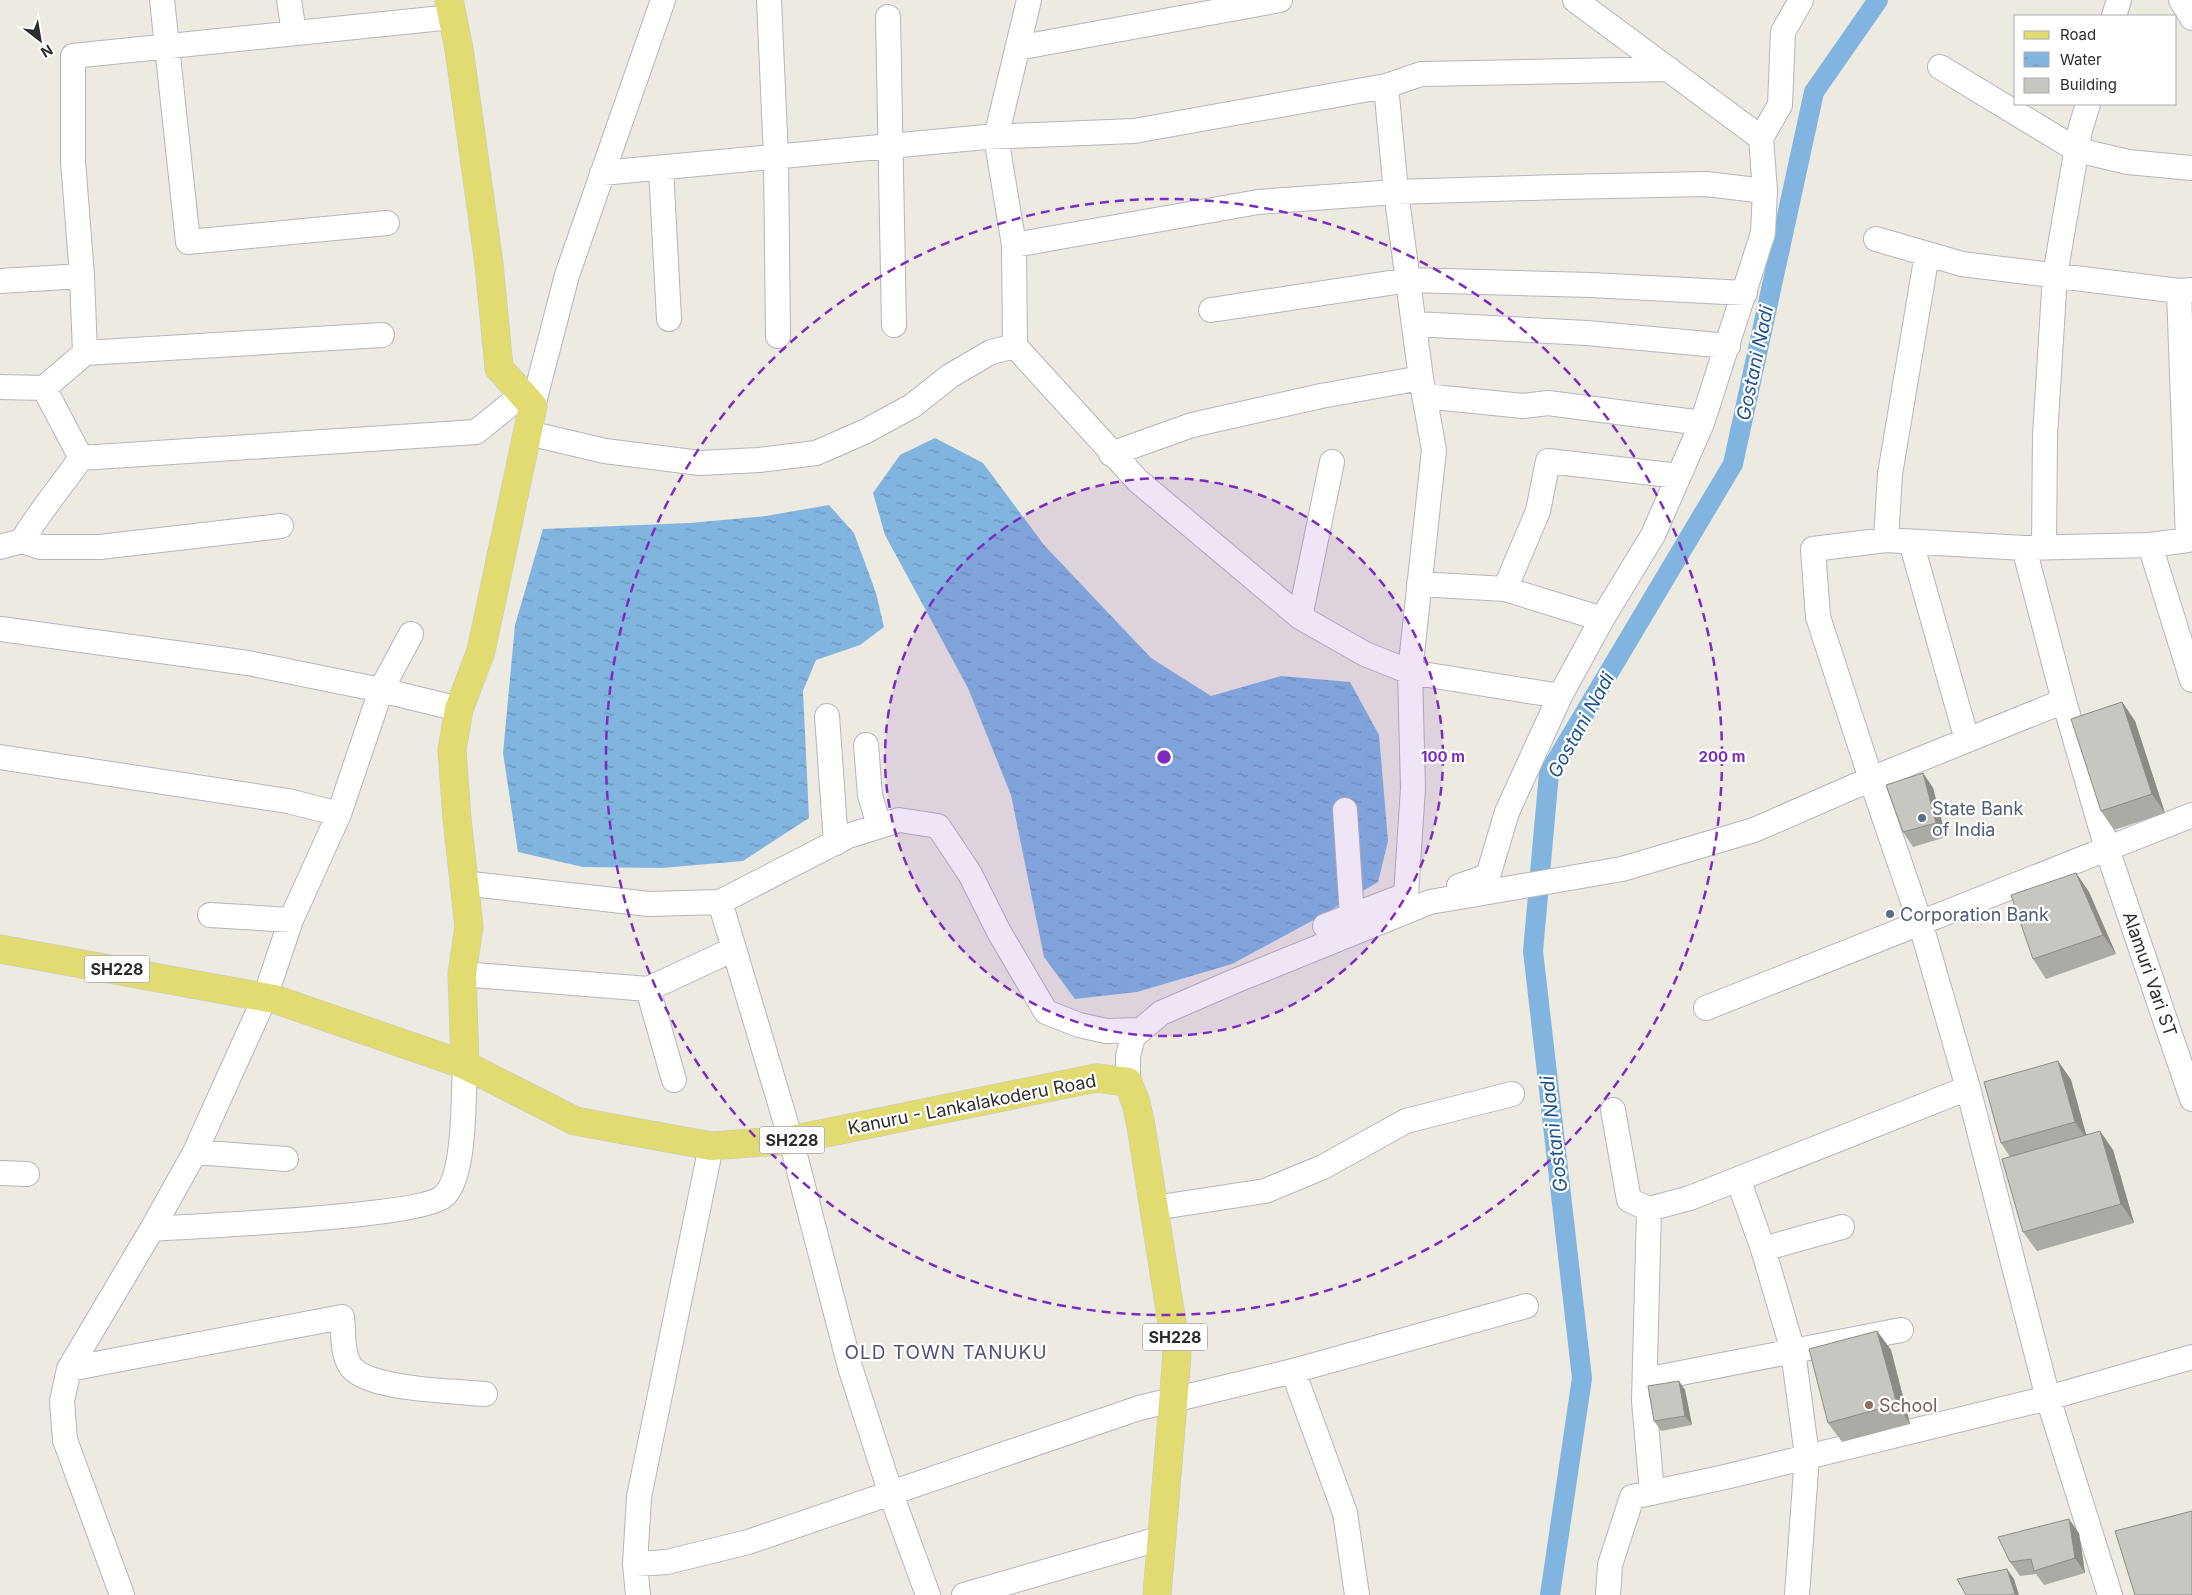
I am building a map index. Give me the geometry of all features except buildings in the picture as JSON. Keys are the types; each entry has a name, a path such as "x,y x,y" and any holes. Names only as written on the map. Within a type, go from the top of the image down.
{"main road":[{"path":"451,8 459,49 489,264 499,368 528,400 528,433 481,651 459,709 452,750 463,882 469,926 462,974 465,1065"},
{"name":"Kanuru - Lankalakoderu Road","path":"0,948 257,995 465,1065 575,1122 711,1146 791,1140 1096,1078 1128,1082"},
{"name":"SH228","path":"1128,1082 1136,1104 1177,1355 1157,1595"}],"street":[{"path":"162,0 188,242 387,224"},
{"path":"289,0 294,33"},
{"path":"11,544 33,522 82,458 476,432 528,400 567,275 663,0"},
{"path":"770,0 776,157 778,336"},
{"path":"1029,0 996,137 1014,245 1015,346 1111,454 1138,481 1300,617 1365,654 1410,672 1560,696"},
{"path":"1017,48 1280,0"},
{"path":"1575,0 1761,138"},
{"path":"2114,15 2119,0"},
{"path":"2181,0 2192,18"},
{"path":"1304,952 1314,930 1406,895 1454,887 1488,876 1507,812 1560,696 1602,619 1653,535 1702,423 1763,233 1765,191 1761,138 1780,105 1783,32 1799,1"},
{"path":"85,353 82,276 73,161 74,56 294,33 451,8"},
{"path":"888,17 894,325"},
{"path":"1940,66 2077,150 2128,162 2192,168"},
{"path":"602,173 996,137 1134,131 1386,86 1421,74 1669,70"},
{"path":"1386,86 1396,192 1422,387 1434,450 1410,672 1413,788 1406,895"},
{"name":"Alamuri Vari ST","path":"2088,105 2077,150 2055,275 2045,436 2034,548 2064,701 2107,849 2192,1099"},
{"path":"661,168 669,319"},
{"path":"1014,245 1258,202 1396,192 1706,184 1765,191"},
{"path":"1876,239 1962,264 2186,291 2188,540 2150,546 2034,548 1886,540 1813,550 1818,617 1920,922 1968,1088 2001,1176 2048,1398 2110,1595"},
{"path":"1886,540 1890,474 1927,254"},
{"path":"0,281 82,276"},
{"path":"1211,310 1409,280 1591,285 1745,293"},
{"path":"1414,324 1587,333 1728,346"},
{"path":"0,387 44,388 85,353 382,335"},
{"path":"528,433 605,452 700,463 759,460 816,453 864,432 912,406 950,376 991,352 1015,346"},
{"path":"1111,454 1192,424 1321,396 1422,387 1523,406 1548,404 1702,423"},
{"path":"44,388 82,458"},
{"path":"1505,589 1538,511 1548,461 1679,476"},
{"path":"1300,617 1332,462"},
{"path":"11,544 40,547 100,547 281,526"},
{"path":"1911,542 1967,740"},
{"path":"2150,546 2188,650 2192,680"},
{"path":"1419,584 1505,589 1602,619"},
{"path":"0,629 248,663 382,690 459,709"},
{"path":"122,1595 66,1440 62,1401 70,1369 195,1152 257,995 338,814 382,690 411,634"},
{"path":"1128,1082 1128,1056 1133,1036 1161,1013 1304,952 1430,902 1622,869 1754,830 1871,779 2064,701"},
{"path":"827,716 836,843"},
{"path":"866,745 870,796 879,826"},
{"path":"0,757 288,802 338,814"},
{"path":"1345,810 1352,916"},
{"path":"1706,1008 2192,815"},
{"path":"463,882 648,904 720,902 848,836 899,820 938,826 970,874 999,932 1046,1012 1079,1026 1106,1031 1141,1030"},
{"path":"720,902 791,1140 850,1367 890,1494 928,1595"},
{"path":"210,915 291,920"},
{"path":"462,974 648,989 734,949"},
{"path":"648,989 674,1080"},
{"path":"152,1229 381,1212 429,1203 445,1196 458,1173 465,1065"},
{"path":"1613,1110 1629,1200 1649,1209 1690,1198 1968,1088"},
{"path":"1154,1208 1265,1191 1323,1167 1406,1121 1512,1094"},
{"path":"638,1595 635,1564 639,1497 711,1146"},
{"path":"195,1152 286,1159"},
{"path":"0,1173 27,1174"},
{"path":"1738,1179 1763,1249 1793,1351 1807,1456 1797,1595"},
{"path":"1649,1209 1644,1401 1652,1493"},
{"path":"1763,1249 1842,1227"},
{"path":"635,1564 667,1562 748,1542 1139,1408 1293,1371 1526,1306"},
{"path":"70,1369 342,1317 346,1356 353,1369 366,1378 394,1386 485,1394"},
{"path":"1645,1380 1901,1330"},
{"path":"1608,1595 1610,1565 1632,1497 1725,1477 2048,1398 2192,1357"},
{"path":"1293,1371 1345,1513 1357,1595"},
{"path":"964,1595 1162,1538"}],"water":[{"path":"935,438 983,463 1044,545 1151,658 1211,696 1281,676 1350,682 1379,735 1388,841 1378,882 1321,916 1232,964 1137,992 1075,999 1044,957 1011,795 968,688 885,535 873,493 900,455"},
{"path":"829,505 854,533 876,593 884,627 860,645 816,660 803,691 809,818 743,861 661,868 583,867 518,852 503,753 515,625 543,529 690,523 766,516"}],"waterway":[{"name":"Gostani Nadi","path":"1550,1595 1582,1378 1533,951 1549,773 1733,464 1814,92 1878,0"}],"place":[{"name":"State Bank of India","path":"1922,818"},
{"name":"Corporation Bank","path":"1890,914"},
{"name":"School","path":"1869,1405"}],"district":[{"name":"OLD TOWN TANUKU","path":"946,1352"}]}
